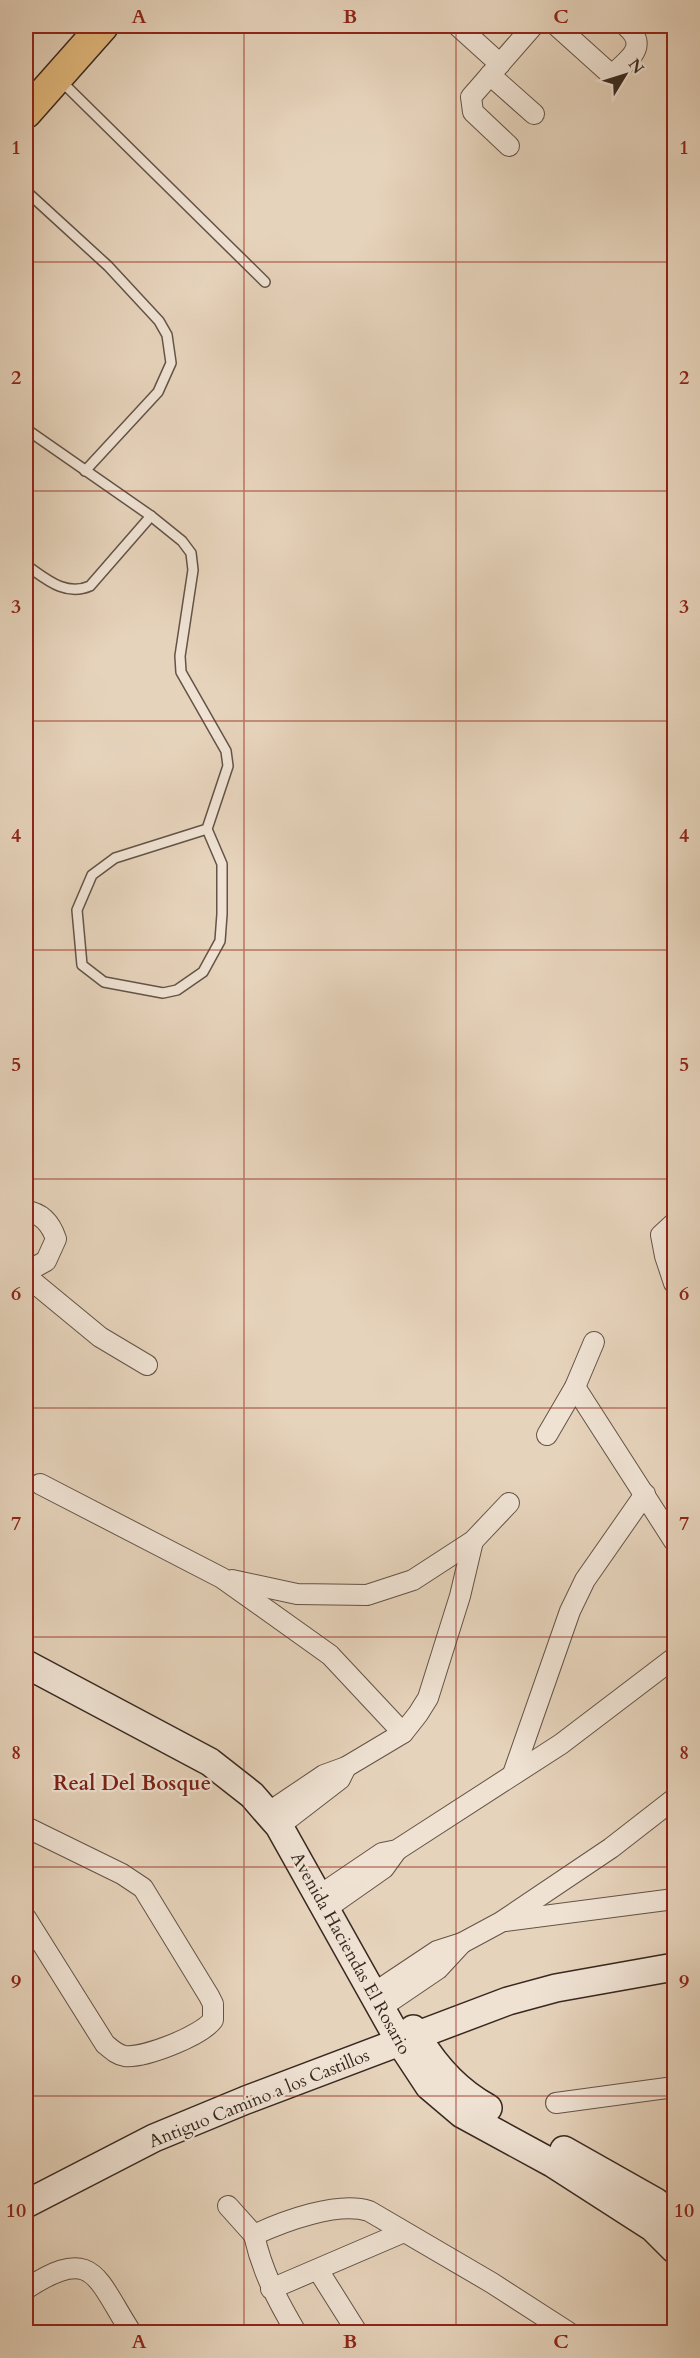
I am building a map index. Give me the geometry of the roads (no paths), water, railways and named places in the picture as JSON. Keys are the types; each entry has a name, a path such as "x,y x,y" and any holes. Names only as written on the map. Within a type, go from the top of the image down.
{"main road":[{"path":"26,113 95,28"}],"street":[{"path":"458,26 534,114"},
{"path":"509,146 473,112 471,97 533,26"},
{"path":"557,26 607,70 614,73 637,48 638,41 635,33 626,26"},
{"path":"26,1211 43,1218 50,1225 56,1239 46,1261 26,1274 100,1337 147,1365"},
{"path":"675,1223 661,1235 664,1256 675,1283"},
{"path":"547,1435 575,1387 594,1342"},
{"path":"575,1387 675,1540"},
{"path":"40,1484 222,1578 330,1655 403,1733"},
{"path":"513,1774 570,1611 585,1580 645,1494"},
{"path":"222,1578 297,1594 342,1597 367,1595 413,1580 473,1541 509,1503"},
{"path":"280,1814 340,1779 346,1767 403,1733 428,1698 460,1596 473,1541"},
{"name":"Avenida Haciendas El Rosario","path":"26,1644 205,1738 252,1771 330,1897 408,2038 429,2086 445,2102 476,2111 656,2202 675,2217"},
{"path":"330,1897 384,1868 397,1850 576,1734 675,1658"},
{"name":"Avenida Haciendas El Rosario","path":"26,1664 210,1762 280,1814"},
{"path":"385,1996 437,1951 462,1943 501,1922 611,1848 675,1799"},
{"path":"26,1827 128,1877 143,1888 209,1996 213,2004 213,2020 201,2031 153,2052 125,2056 115,2052 105,2044 26,1918"},
{"path":"501,1922 675,1899"},
{"name":"Antiguo Camino a los Castillos","path":"26,2204 154,2138 408,2038 535,1993 675,1967"},
{"path":"556,2103 675,2087"},
{"name":"Avenida Haciendas El Rosario","path":"476,2111 653,2228 675,2250"},
{"path":"228,2206 254,2235 261,2266 271,2289 296,2332"},
{"path":"254,2235 281,2224 349,2207 369,2211 404,2232 539,2324 568,2332"},
{"path":"271,2289 404,2232"},
{"path":"26,2289 65,2269 75,2266 86,2269 98,2280 131,2332"},
{"path":"318,2270 357,2332"}],"lane":[{"path":"57,77 265,282"},
{"path":"26,191 108,266 159,321 167,335 171,363 158,392 86,471"},
{"path":"26,430 151,516 182,541 190,553 193,570 180,656 181,672 190,694 212,724 226,751 228,766 207,829 222,864 222,914 220,941 203,972 177,990 163,993 117,986 93,975 82,964 77,910 92,875 115,858 207,829"},
{"path":"26,565 52,583 73,591 81,590 90,586 151,516"}],"district":[{"name":"Real Del Bosque","path":"132,1783"}]}
